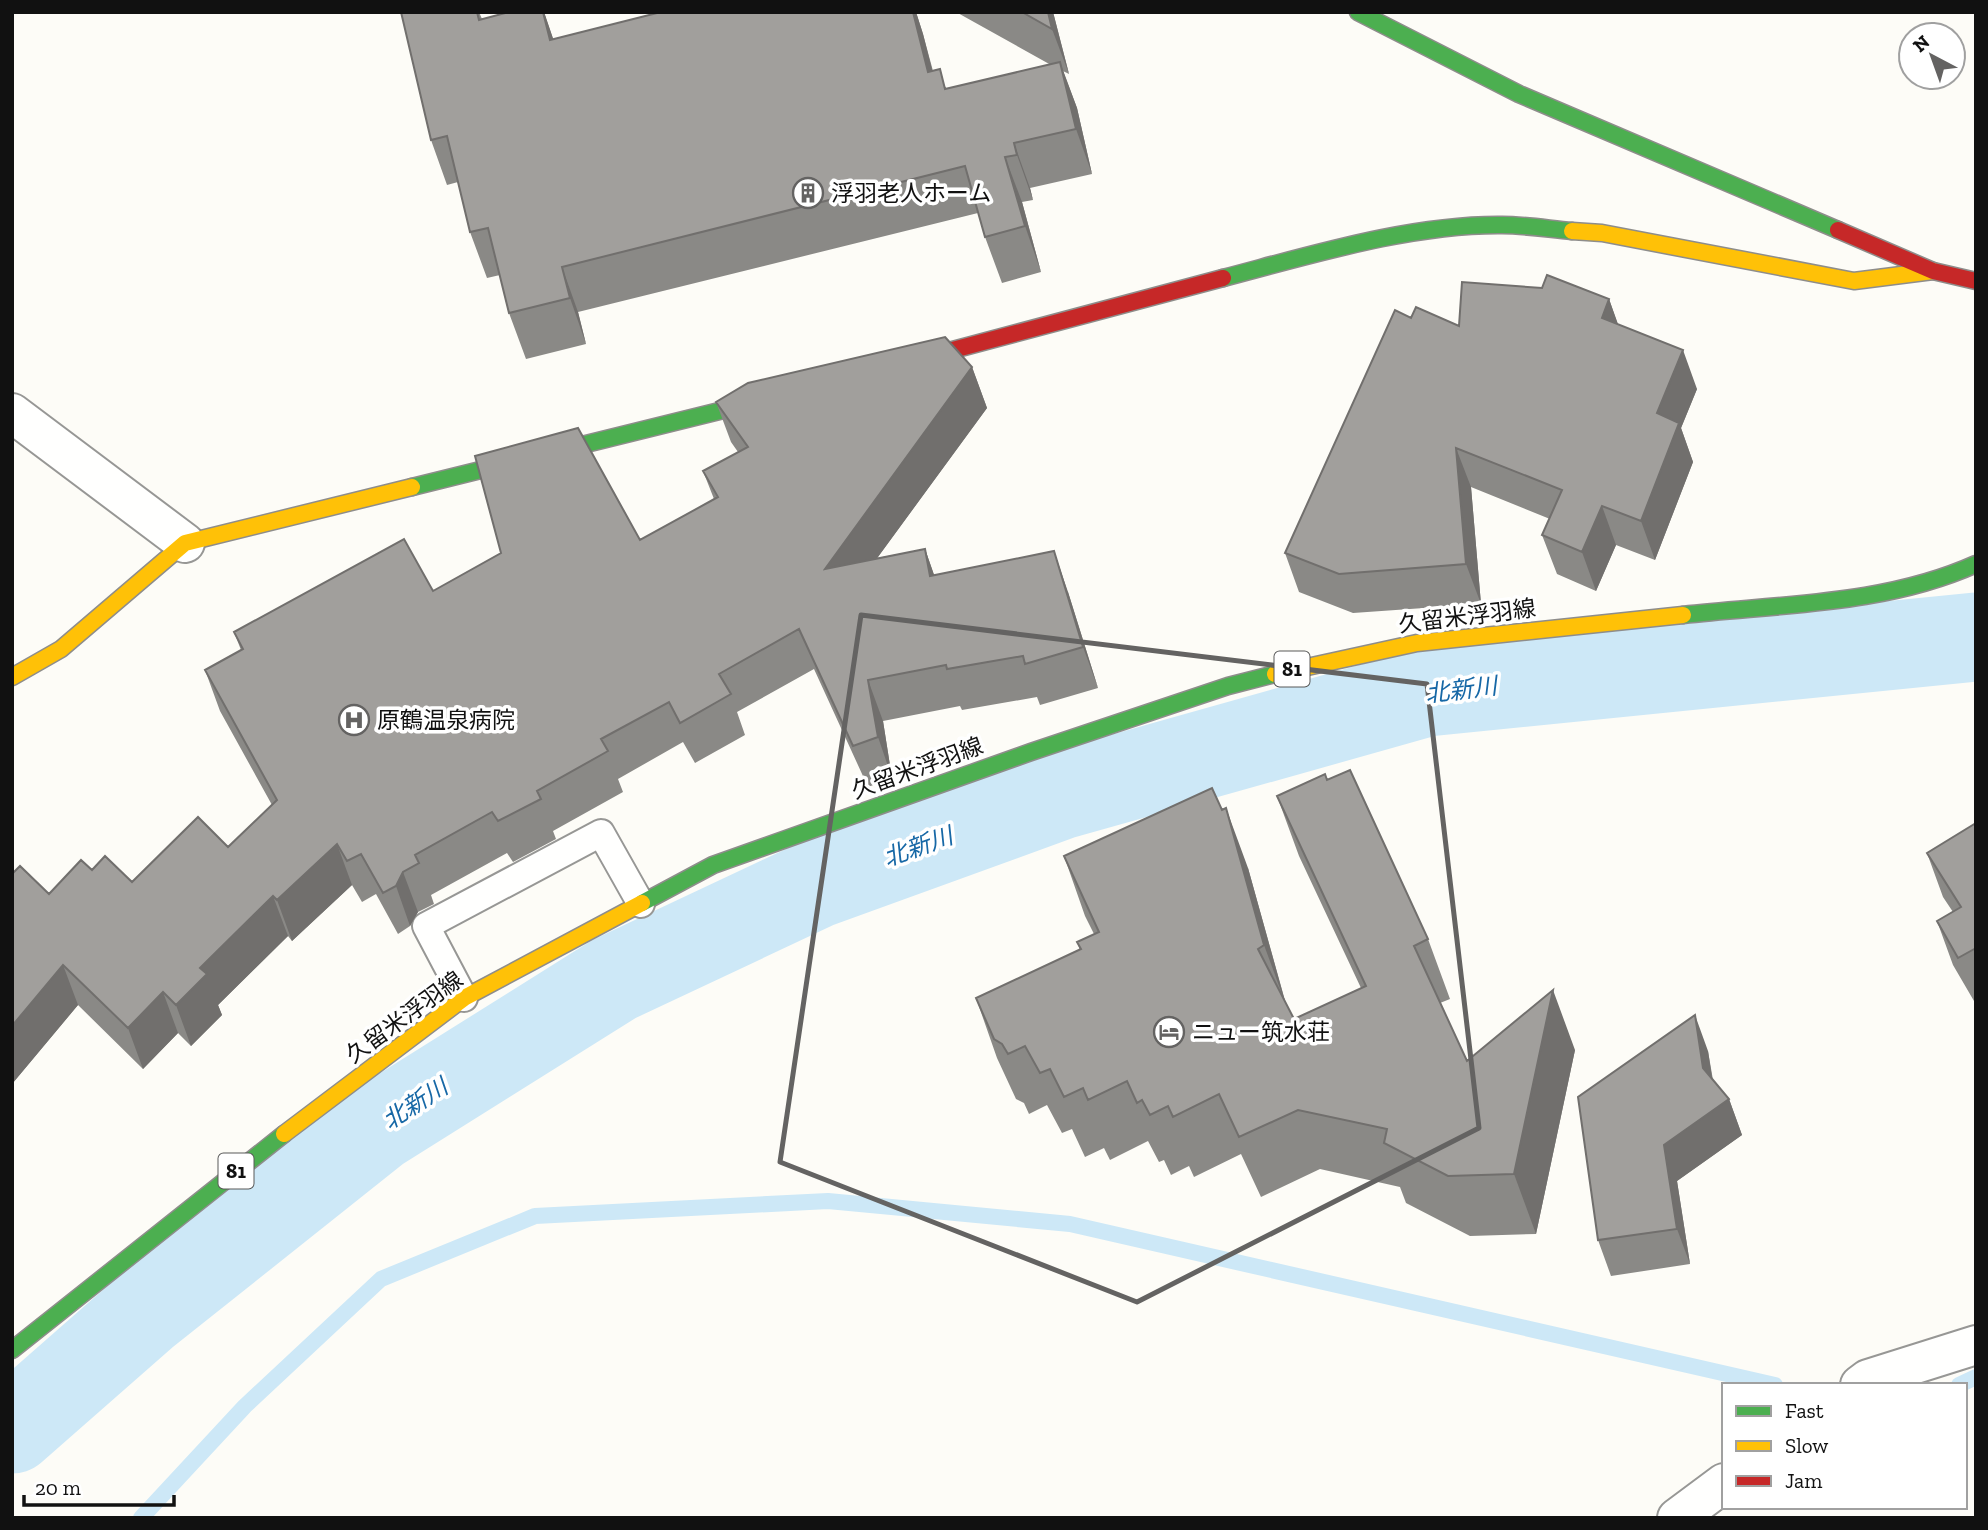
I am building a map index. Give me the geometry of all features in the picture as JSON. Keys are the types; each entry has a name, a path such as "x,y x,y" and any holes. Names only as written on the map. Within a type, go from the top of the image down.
{"street":[{"path":"1358,12 1519,93 1933,271 1976,281"},
{"path":"881,369 1322,251 1431,231 1501,225 1602,233 1854,281 1933,271"},
{"path":"12,677 61,649 185,543 789,394"},
{"path":"12,413 185,543"},
{"name":"久留米浮羽線","path":"12,1350 253,1157 464,998 713,865 1031,752 1228,686 1319,662 1417,643 1898,592 1938,581 1976,564"},
{"path":"1864,1382 1976,1345"},
{"path":"1677,1518 1722,1484"}],"lane":[{"path":"464,998 426,926 601,833 641,904"}],"highlighted area":[{"path":"861,615 1427,684 1479,1128 1137,1302 780,1162"}],"building":[{"name":"浮羽老人ホーム","path":"401,12 477,12 479,20 509,12 543,12 550,40 661,12 913,12 928,72 940,69 945,89 1060,62 1076,129 1014,143 1017,155 1005,157 1025,226 985,237 965,166 562,267 570,298 509,313 488,228 470,232 447,136 431,140"},
{"path":"1022,12 1048,12 1052,29"},
{"path":"1547,275 1609,299 1602,318 1683,350 1657,413 1679,423 1641,521 1602,506 1582,552 1542,535 1562,490 1456,448 1466,564 1339,574 1285,553 1395,310 1411,318 1416,307 1459,326 1462,282 1542,288"},
{"path":"945,337 972,367 825,569 925,549 930,576 1054,551 1083,647 1025,664 1023,656 947,669 946,665 868,680 878,737 853,746 799,629 719,674 731,694 680,723 669,702 601,739 608,751 537,791 541,799 498,821 492,812 415,855 419,863 403,872 396,886 383,893 361,854 347,861 337,844 277,900 273,896 200,968 207,974 176,1005 163,992 128,1028 63,965 12,1026 12,874 20,866 49,894 81,860 92,870 105,856 132,882 198,817 228,847 277,800 205,670 243,649 234,632 404,539 433,591 501,553 475,456 578,428 640,540 718,497 703,471 748,447 716,402 748,383"},
{"path":"1350,770 1428,939 1414,946 1467,1061 1553,990 1514,1174 1448,1176 1384,1143 1387,1129 1298,1110 1239,1137 1219,1094 1173,1117 1168,1106 1150,1115 1142,1100 1137,1103 1127,1081 1088,1100 1083,1088 1064,1097 1050,1069 1040,1073 1025,1046 1008,1054 1002,1044 994,1039 976,998 1081,949 1077,942 1099,932 1064,856 1212,788 1222,810 1226,808 1264,945 1258,949 1294,1019 1366,986 1277,796 1325,774 1327,780"},
{"path":"1976,823 1976,948 1958,958 1937,921 1961,907 1927,853"},
{"path":"1695,1015 1703,1068 1729,1099 1664,1145 1677,1229 1598,1240 1578,1097"}],"waterway":[{"name":"北新川","path":"12,1429 143,1314 378,1127 614,979 816,884 1061,795 1427,692 1976,637"},
{"path":"141,1518 245,1406 381,1279 535,1216 828,1201 1070,1224 1766,1383"},
{"path":"1963,1383 1976,1377"}],"traffic: fast":[{"path":"1358,12 1519,94 1838,230"},
{"path":"1223,278 1326,251 1432,230 1502,225 1572,231"},
{"path":"412,487 772,398"},
{"path":"1683,615 1869,595 1941,578 1976,564"},
{"path":"642,903 713,865 1031,752 1228,686 1275,674"},
{"path":"12,1350 284,1134"}],"traffic: slow":[{"path":"1572,231 1602,233 1854,281 1933,271"},
{"path":"12,677 61,649 185,543 412,487"},
{"path":"1275,674 1417,643 1683,615"},
{"path":"284,1134 464,998 642,903"}],"traffic: jam":[{"path":"1838,230 1933,271 1976,281"},
{"path":"904,363 1223,278"}],"place":[{"name":"浮羽老人ホーム","path":"808,193"},
{"name":"原鶴温泉病院","path":"354,720"},
{"name":"ニュー筑水荘","path":"1169,1032"}]}
